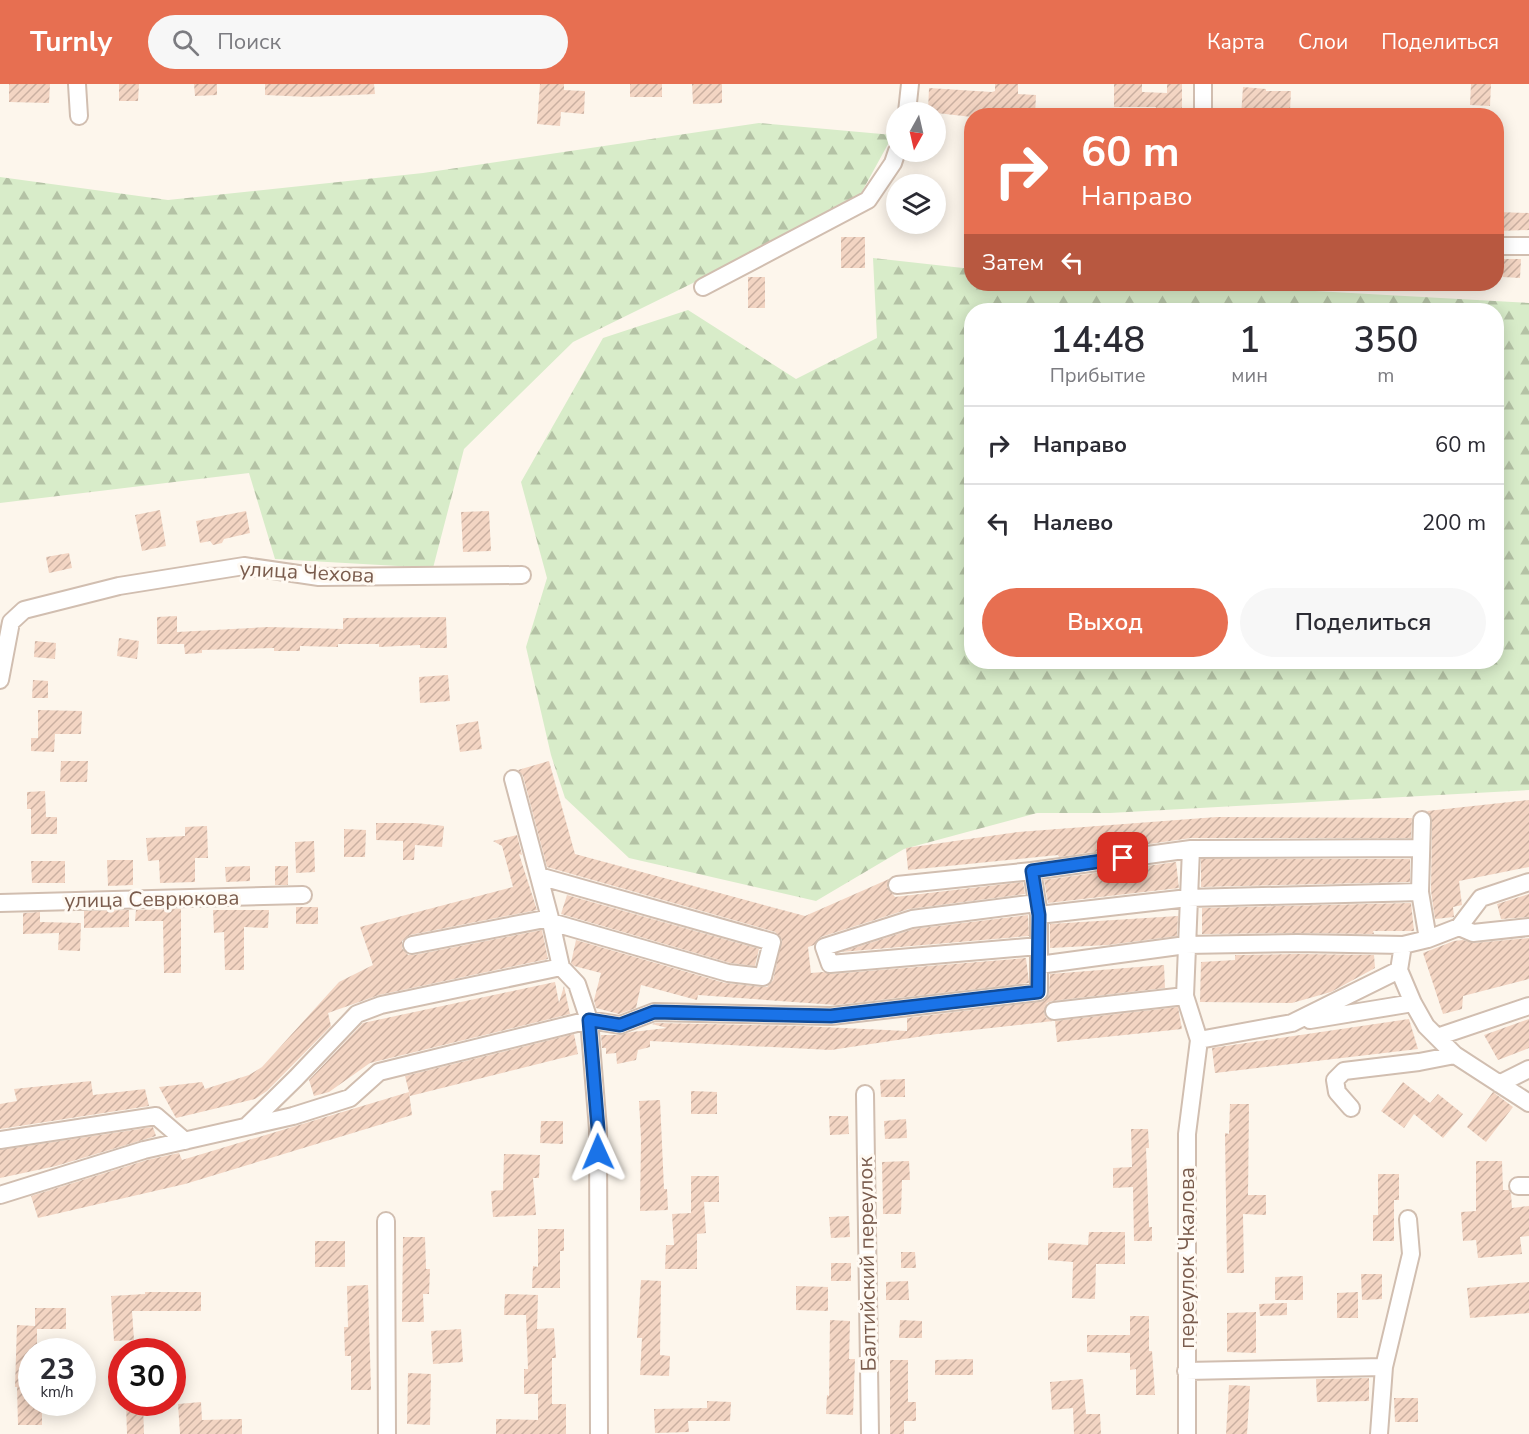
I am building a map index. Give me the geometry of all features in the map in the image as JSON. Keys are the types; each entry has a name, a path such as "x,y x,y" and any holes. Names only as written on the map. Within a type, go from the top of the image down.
{"street":[{"path":"78,84 79,116"},
{"path":"908,102 910,84"},
{"path":"1203,84 1203,108"},
{"path":"703,286 868,200 892,162"},
{"path":"1504,246 1529,246"},
{"name":"улица Чехова","path":"2,654 11,622 24,610 119,586 244,566 319,577 522,575"},
{"path":"0,680 2,654"},
{"path":"513,779 551,920 561,967 577,984 589,1020 598,1129 599,1434"},
{"path":"1422,820 1420,892 1428,939"},
{"path":"897,885 1032,871 1191,849 1420,848"},
{"path":"1191,849 1185,996 1199,1040 1413,1003"},
{"path":"0,1195 144,1150 293,1116 350,1098 379,1072 589,1020 620,1025 654,1012 831,1016 1038,992 1038,909 1032,871"},
{"path":"412,945 551,920 728,973 763,977 772,942 539,876"},
{"path":"1039,965 1186,945 1297,943 1403,945 1428,939 1460,927 1481,898 1529,882"},
{"path":"1039,946 830,964 824,947 912,919 1188,898 1420,892"},
{"name":"улица Севрюкова","path":"0,903 303,895"},
{"path":"1460,927 1473,933 1529,927"},
{"path":"1403,945 1399,970 1413,1003 1431,1031 1455,1055 1529,1103"},
{"path":"247,1126 357,1014 381,1005 561,967"},
{"path":"1292,1023 1399,970"},
{"path":"1054,1011 1185,996"},
{"path":"1431,1031 1529,1006"},
{"name":"переулок Чкалова","path":"1187,1434 1187,1134 1199,1040"},
{"path":"1351,1108 1337,1092 1335,1080 1344,1071 1455,1055"},
{"path":"1499,1083 1529,1069"},
{"name":"Балтийский переулок","path":"865,1094 870,1434"},
{"path":"0,1140 156,1116 185,1141"},
{"path":"1379,1434 1384,1367 1411,1254 1408,1219"},
{"path":"386,1221 387,1434"},
{"path":"1186,1371 1384,1367"}],"green space":[{"path":"759,123 886,134 886,148 859,197 573,342 464,449 433,568 275,559 249,473 0,503 0,177 168,200 423,173"},
{"path":"873,258 964,268 964,291 1315,291 1529,303 1529,790 1110,813 1037,813 904,849 816,901 629,858 565,798 551,755 526,647 547,578 521,482 603,338 688,310 796,379 877,338"}],"building":[{"path":"9,84 50,84 49,103 9,102"},
{"path":"119,84 139,84 138,101 119,101"},
{"path":"194,84 217,84 217,95 195,96"},
{"path":"265,84 374,84 375,94 309,97 265,95"},
{"path":"540,84 564,84 564,90 585,91 584,114 561,112 560,126 537,124"},
{"path":"630,84 662,84 662,97 630,97"},
{"path":"692,84 722,84 722,103 693,104"},
{"path":"995,84 1018,84 1018,94 1036,95 1035,108 964,108 964,116 946,114 946,102 928,102 929,88 995,91"},
{"path":"1114,84 1142,84 1142,92 1167,93 1167,84 1182,84 1182,108 1114,107"},
{"path":"1471,84 1491,84 1490,106 1470,105"},
{"path":"1243,87 1266,89 1266,91 1291,91 1290,108 1242,108"},
{"path":"1504,212 1529,213 1529,230 1504,231"},
{"path":"841,237 865,237 865,268 841,268"},
{"path":"1504,259 1521,259 1520,278 1504,277"},
{"path":"748,277 765,277 765,308 748,308"},
{"path":"160,510 166,546 142,551 135,515"},
{"path":"246,511 250,533 224,539 222,543 213,545 210,541 200,543 196,521"},
{"path":"489,511 491,551 463,552 461,512"},
{"path":"69,553 72,568 49,573 46,557"},
{"path":"177,616 177,632 268,627 343,629 343,618 446,617 447,648 420,648 420,645 379,647 379,644 338,644 338,647 300,646 300,651 274,651 274,648 202,650 202,653 185,654 184,644 157,644 157,617"},
{"path":"119,638 139,641 137,659 117,656"},
{"path":"35,641 56,643 55,659 34,657"},
{"path":"448,675 450,701 420,703 419,677"},
{"path":"33,680 48,681 48,698 32,698"},
{"path":"38,710 82,711 81,734 55,734 54,752 31,751 31,738 38,738"},
{"path":"478,721 482,749 460,752 456,725"},
{"path":"61,761 88,761 87,782 60,782"},
{"path":"549,761 575,854 805,916 889,879 887,887 895,897 1023,882 1025,894 909,909 821,937 814,945 808,947 811,973 831,974 1026,958 1029,983 836,1005 698,995 697,1000 641,985 636,1008 619,1014 596,1008 594,1000 601,973 574,966 571,963 576,940 725,983 767,987 773,980 782,940 775,932 547,867 523,776 518,770"},
{"path":"45,791 46,817 57,817 57,834 31,834 31,809 27,809 27,792"},
{"path":"1529,800 1529,867 1459,881 1462,905 1453,907 1454,917 1435,919 1431,891 1432,820 1427,811"},
{"path":"1217,817 1412,818 1411,838 1191,838 1059,857 1058,855 908,870 906,848 1018,832"},
{"path":"376,823 444,826 442,847 415,845 414,860 403,860 403,841 376,840"},
{"path":"207,826 208,858 195,858 195,882 160,883 159,860 148,861 146,838 185,836 185,827"},
{"path":"344,829 366,830 365,857 344,857"},
{"path":"517,835 522,855 519,854 537,910 410,935 402,941 402,948 408,955 414,955 542,930 548,959 379,995 328,1013 331,1026 267,1091 255,1099 176,1118 159,1087 202,1082 205,1089 249,1075 262,1067 339,982 373,965 360,927 513,887 502,846 493,841"},
{"path":"314,841 315,872 296,873 295,842"},
{"path":"1201,859 1410,859 1410,882 1201,887"},
{"path":"107,860 133,860 133,885 108,886"},
{"path":"31,861 65,861 65,883 32,883"},
{"path":"1176,862 1179,888 1048,903 1044,880"},
{"path":"250,866 250,881 226,882 225,867"},
{"path":"275,866 288,866 288,885 275,885"},
{"path":"1529,894 1529,917 1501,919 1497,904"},
{"path":"567,895 759,949 755,966 730,963 561,914"},
{"path":"1411,903 1414,931 1373,931 1374,934 1202,934 1202,908"},
{"path":"296,907 318,907 318,924 296,924"},
{"path":"181,909 181,973 164,973 163,921 135,921 136,910"},
{"path":"129,910 129,927 84,928 84,911"},
{"path":"213,910 269,910 268,928 244,927 244,970 225,970 224,932 214,933"},
{"path":"40,912 40,922 81,923 80,951 58,950 59,933 23,934 23,913"},
{"path":"1028,915 1029,936 841,952 914,929"},
{"path":"1178,916 1177,936 1108,945 1050,948 1050,924"},
{"path":"1529,938 1529,979 1463,996 1462,1009 1443,1014 1423,953 1454,941 1463,940 1474,943"},
{"path":"1235,955 1374,955 1375,968 1331,992 1292,1003 1200,1002 1201,962 1235,960"},
{"path":"1164,965 1165,988 1052,1001 1047,1003 1044,1012 1046,1018 1053,1021 937,1034 831,1050 650,1041 650,1047 638,1050 636,1060 617,1064 616,1053 606,1054 606,1048 602,1048 601,1035 619,1035 667,1028 652,1024 656,1023 907,1031 907,1018 1044,1001 1049,993 1050,974"},
{"path":"555,982 559,1003 564,986 570,1014 370,1063 329,1092 314,1096 309,1080 363,1023"},
{"path":"1178,1007 1182,1029 1057,1042 1055,1021"},
{"path":"1409,1019 1418,1049 1215,1073 1212,1048"},
{"path":"1529,1019 1529,1048 1498,1060 1484,1035"},
{"path":"574,1034 578,1054 410,1096 405,1076"},
{"path":"905,1079 905,1097 881,1097 880,1080"},
{"path":"91,1081 93,1095 145,1089 149,1106 0,1129 0,1104 17,1101 14,1089"},
{"path":"1403,1082 1430,1103 1438,1094 1463,1114 1443,1138 1414,1114 1404,1128 1381,1111"},
{"path":"691,1091 717,1092 717,1114 691,1114"},
{"path":"409,1092 412,1115 185,1184 38,1218 31,1196 147,1160 179,1153 182,1160"},
{"path":"1493,1092 1513,1107 1486,1142 1467,1127"},
{"path":"660,1100 664,1189 667,1189 668,1210 640,1211 639,1101"},
{"path":"1230,1104 1249,1104 1248,1195 1266,1195 1266,1215 1243,1214 1244,1273 1227,1273 1225,1133 1229,1134"},
{"path":"829,1116 848,1116 849,1134 830,1135"},
{"path":"906,1119 907,1138 885,1139 884,1121"},
{"path":"541,1121 563,1121 563,1144 540,1143"},
{"path":"153,1127 156,1136 56,1166 0,1178 0,1150"},
{"path":"1131,1129 1148,1129 1149,1148 1146,1148 1149,1227 1152,1227 1152,1241 1134,1241 1133,1187 1113,1188 1113,1168 1132,1167"},
{"path":"504,1154 540,1155 539,1178 533,1178 536,1215 493,1217 491,1191 503,1190"},
{"path":"909,1161 910,1180 902,1180 901,1214 883,1214 882,1162"},
{"path":"1476,1161 1502,1161 1503,1190 1509,1190 1511,1194 1512,1208 1529,1206 1529,1236 1520,1237 1522,1254 1478,1258 1476,1240 1463,1241 1461,1212 1476,1211"},
{"path":"1378,1174 1399,1174 1399,1200 1394,1200 1394,1241 1373,1241 1373,1215 1378,1215"},
{"path":"691,1176 719,1176 719,1202 704,1202 706,1233 697,1234 697,1269 665,1269 666,1245 674,1245 672,1214 691,1213"},
{"path":"849,1216 850,1237 831,1238 829,1217"},
{"path":"538,1229 564,1229 564,1251 560,1251 560,1288 532,1288 533,1266 538,1267"},
{"path":"1089,1232 1125,1232 1125,1264 1096,1264 1095,1299 1072,1298 1073,1262 1048,1260 1048,1243 1088,1245"},
{"path":"403,1237 425,1237 426,1269 430,1269 429,1294 423,1294 424,1322 402,1322"},
{"path":"315,1241 345,1241 345,1267 315,1267"},
{"path":"901,1252 915,1252 916,1268 901,1268"},
{"path":"831,1263 851,1263 851,1281 831,1281"},
{"path":"1361,1274 1382,1274 1382,1299 1362,1300"},
{"path":"1303,1276 1303,1300 1275,1300 1275,1277"},
{"path":"641,1280 661,1281 660,1355 670,1356 669,1376 640,1375 642,1338 637,1338"},
{"path":"908,1281 909,1300 886,1300 886,1282"},
{"path":"1529,1282 1529,1313 1470,1318 1467,1288"},
{"path":"368,1285 371,1390 351,1390 351,1356 345,1356 344,1327 348,1327 347,1286"},
{"path":"796,1286 828,1287 828,1311 796,1310"},
{"path":"145,1292 201,1292 201,1311 132,1311 134,1338 114,1338 111,1296 145,1294"},
{"path":"1358,1292 1358,1318 1337,1318 1337,1293"},
{"path":"505,1294 538,1295 537,1329 554,1328 556,1358 552,1358 552,1404 566,1404 566,1434 496,1434 496,1419 538,1420 538,1394 524,1394 524,1369 528,1369 526,1315 504,1315"},
{"path":"1287,1303 1287,1315 1260,1316 1259,1304"},
{"path":"35,1308 66,1308 66,1329 37,1329 37,1338 18,1338 18,1416 42,1416 42,1425 18,1425 17,1387 15,1387 17,1325 35,1326"},
{"path":"1256,1312 1256,1353 1227,1352 1227,1313"},
{"path":"1130,1316 1149,1316 1149,1351 1152,1351 1155,1395 1136,1395 1136,1369 1130,1370 1130,1353 1087,1352 1087,1335 1130,1335"},
{"path":"830,1320 850,1321 849,1359 855,1359 853,1415 826,1414 827,1395 829,1396"},
{"path":"900,1320 922,1321 922,1338 899,1338"},
{"path":"461,1329 463,1362 433,1364 431,1331"},
{"path":"973,1359 973,1375 935,1375 935,1360"},
{"path":"890,1360 908,1360 908,1402 916,1402 916,1421 904,1421 904,1434 890,1434"},
{"path":"408,1373 431,1374 430,1425 407,1424"},
{"path":"1369,1378 1369,1401 1317,1402 1316,1379"},
{"path":"1083,1379 1086,1414 1100,1414 1101,1434 1074,1434 1073,1408 1052,1410 1050,1382"},
{"path":"1229,1385 1250,1386 1247,1434 1226,1434"},
{"path":"1394,1398 1418,1398 1418,1422 1395,1422"},
{"path":"707,1401 731,1402 730,1421 688,1421 689,1432 655,1433 654,1409 707,1408"},
{"path":"201,1402 202,1420 242,1419 242,1434 180,1434 179,1416 186,1416 186,1403"},
{"path":"126,1416 143,1416 144,1434 127,1434"}],"route":[{"path":"598,1152 589,1020 620,1025 654,1012 831,1016 1038,992 1039,915 1032,871 1123,858"}]}
